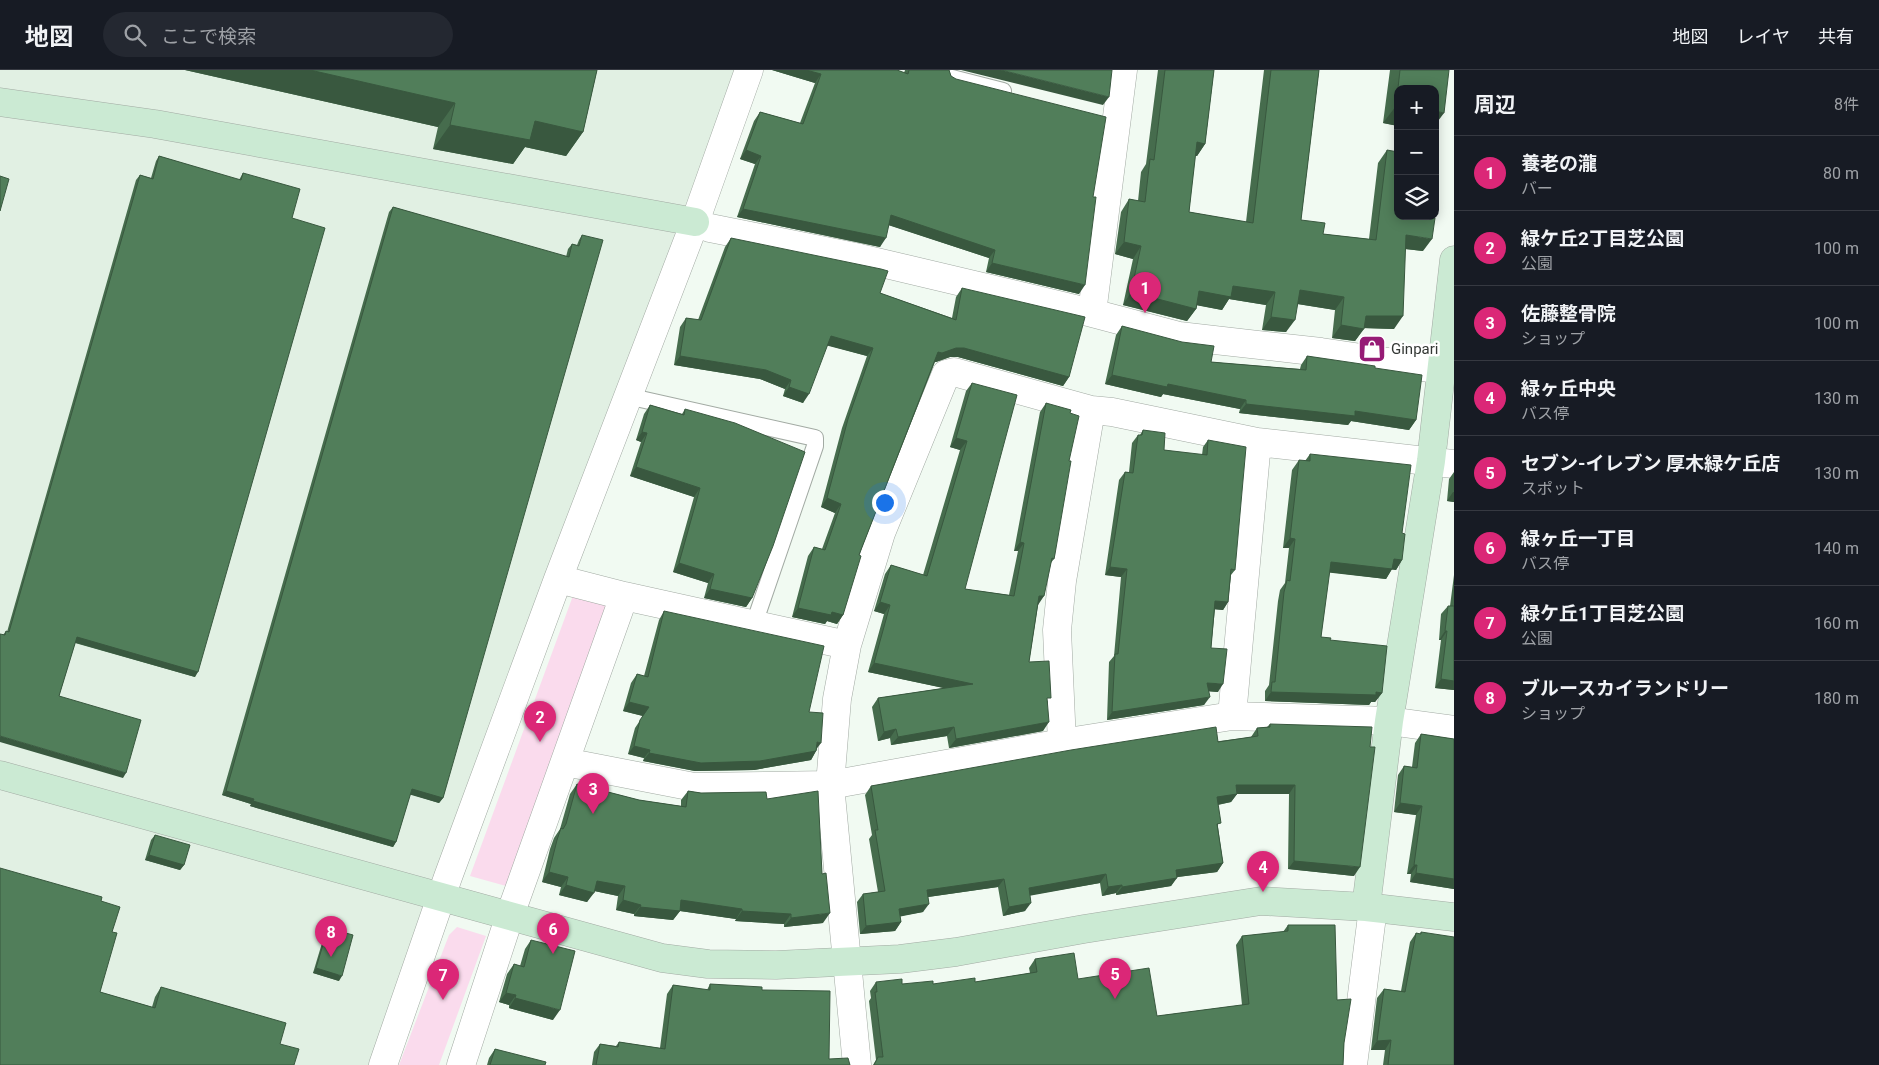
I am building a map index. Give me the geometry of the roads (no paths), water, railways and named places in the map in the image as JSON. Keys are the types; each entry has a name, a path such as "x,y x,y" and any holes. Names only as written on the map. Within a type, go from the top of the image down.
{"street":[{"path":"383,1065 440,898 627,396 695,222 749,70"},
{"path":"1092,313 1109,116 1123,70"},
{"path":"0,102 155,124 695,222 710,228 860,258 1092,313 1179,336 1311,351 1442,370"},
{"path":"1353,1065 1390,721 1442,462 1442,370 1454,260"},
{"path":"857,1065 830,785 837,699 847,645 881,533 946,374 954,372 1091,410 1112,412 1257,442 1442,462"},
{"path":"1062,743 1057,630 1062,581 1091,410"},
{"path":"1232,716 1257,442"},
{"path":"558,579 624,596 847,645"},
{"path":"461,1065 510,915 624,596"},
{"path":"565,762 694,787 830,785 1062,743 1232,716 1390,721 1454,730"},
{"path":"0,775 662,958 708,964 776,965 846,962 956,952 1262,900 1454,917"}],"lane":[{"path":"952,78 1017,95"},
{"path":"627,396 815,438 815,446 754,624"}],"place":[{"name":"養老の瀧","path":"1145,313"},
{"name":"Ginpari","path":"1372,349"},
{"name":"緑ケ丘2丁目芝公園","path":"540,742"},
{"name":"佐藤整骨院","path":"593,814"},
{"name":"緑ヶ丘中央","path":"1263,892"},
{"name":"緑ヶ丘一丁目","path":"553,954"},
{"name":"ブルースカイランドリー","path":"331,957"},
{"name":"セブン-イレブン 厚木緑ケ丘店","path":"1115,999"},
{"name":"緑ケ丘1丁目芝公園","path":"443,1000"}]}
